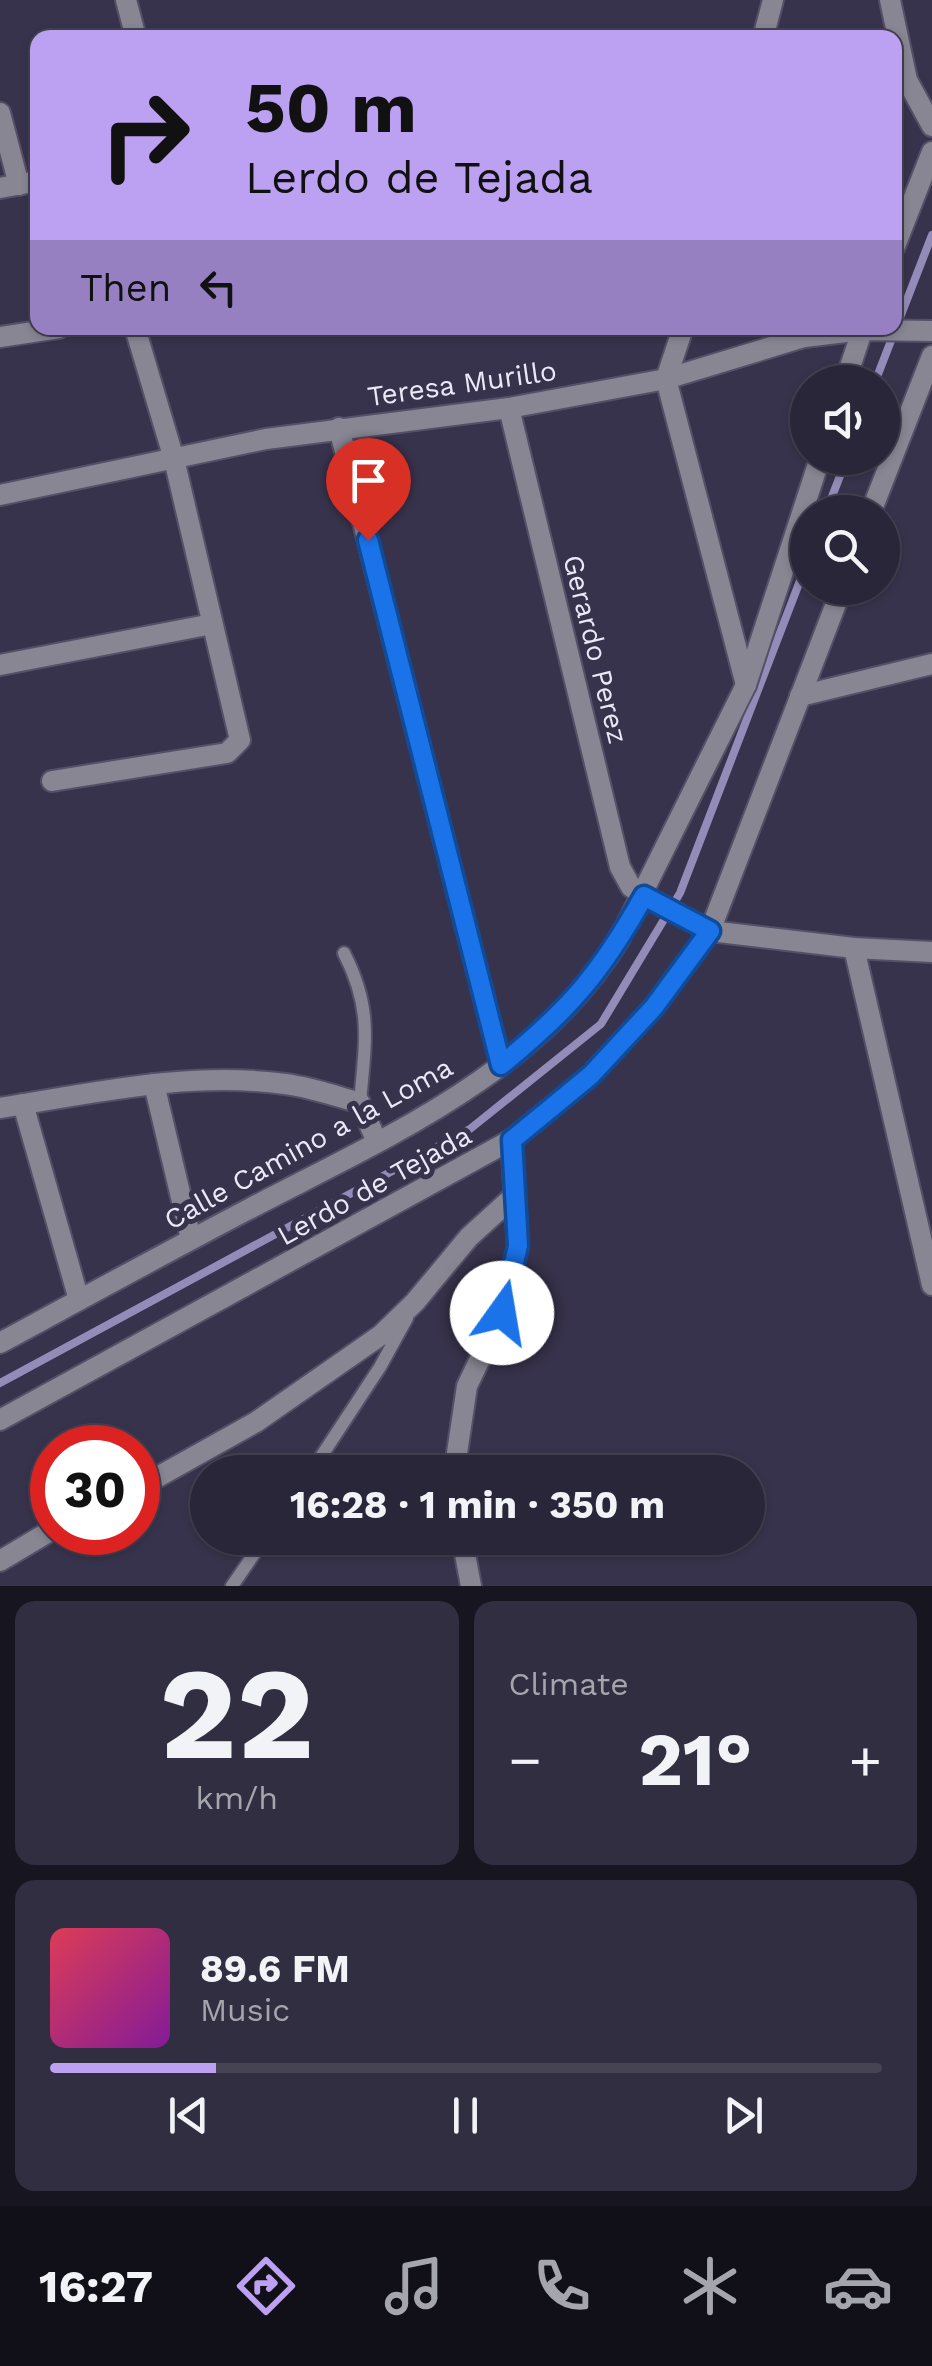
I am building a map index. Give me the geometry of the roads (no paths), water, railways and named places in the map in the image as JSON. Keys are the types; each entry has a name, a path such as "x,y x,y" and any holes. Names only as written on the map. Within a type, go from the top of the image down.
{"street":[{"path":"126,0 134,30"},
{"path":"766,30 773,0"},
{"path":"890,0 896,30"},
{"path":"902,56 907,80 932,126"},
{"path":"0,114 19,185"},
{"path":"902,228 932,152"},
{"name":"Teresa Murillo","path":"902,331 932,332"},
{"path":"0,337 30,332"},
{"path":"52,781 228,753 236,748 241,733 174,459 137,335"},
{"path":"681,335 666,379 746,685"},
{"name":"Teresa Murillo","path":"0,495 266,439 509,408 666,379 818,335"},
{"path":"850,365 860,335"},
{"path":"878,495 932,356"},
{"name":"Gerardo Perez","path":"509,408 620,867 632,887 644,896"},
{"path":"339,428 501,1065"},
{"name":"Calle Camino a la Loma","path":"0,1343 377,1142 501,1065 563,1014 603,967 644,896 746,685 814,475"},
{"name":"Lerdo de Tejada","path":"0,1420 512,1140 591,1075 654,1007 710,931 835,605"},
{"path":"0,665 212,624"},
{"path":"800,696 932,664"},
{"path":"644,896 710,931 854,948 932,952"},
{"path":"854,948 932,1285"},
{"path":"154,1084 191,1239"},
{"path":"0,1108 154,1084 289,1084 360,1103 377,1142"},
{"path":"24,1104 80,1300"},
{"path":"457,1455 467,1386 502,1313 518,1246 512,1140"},
{"path":"160,1476 256,1422 381,1336 416,1302 468,1238 513,1197"},
{"path":"0,1561 30,1543"},
{"path":"466,1555 472,1586"}],"lane":[{"path":"344,954 364,1000 366,1028 360,1103"},
{"path":"322,1455 380,1367 416,1302"},
{"path":"232,1586 254,1555"}],"waterway":[{"path":"902,312 932,235"},
{"path":"882,365 893,335"},
{"path":"833,495 840,475"},
{"path":"0,1383 470,1129 601,1024 680,893 791,605"}]}
